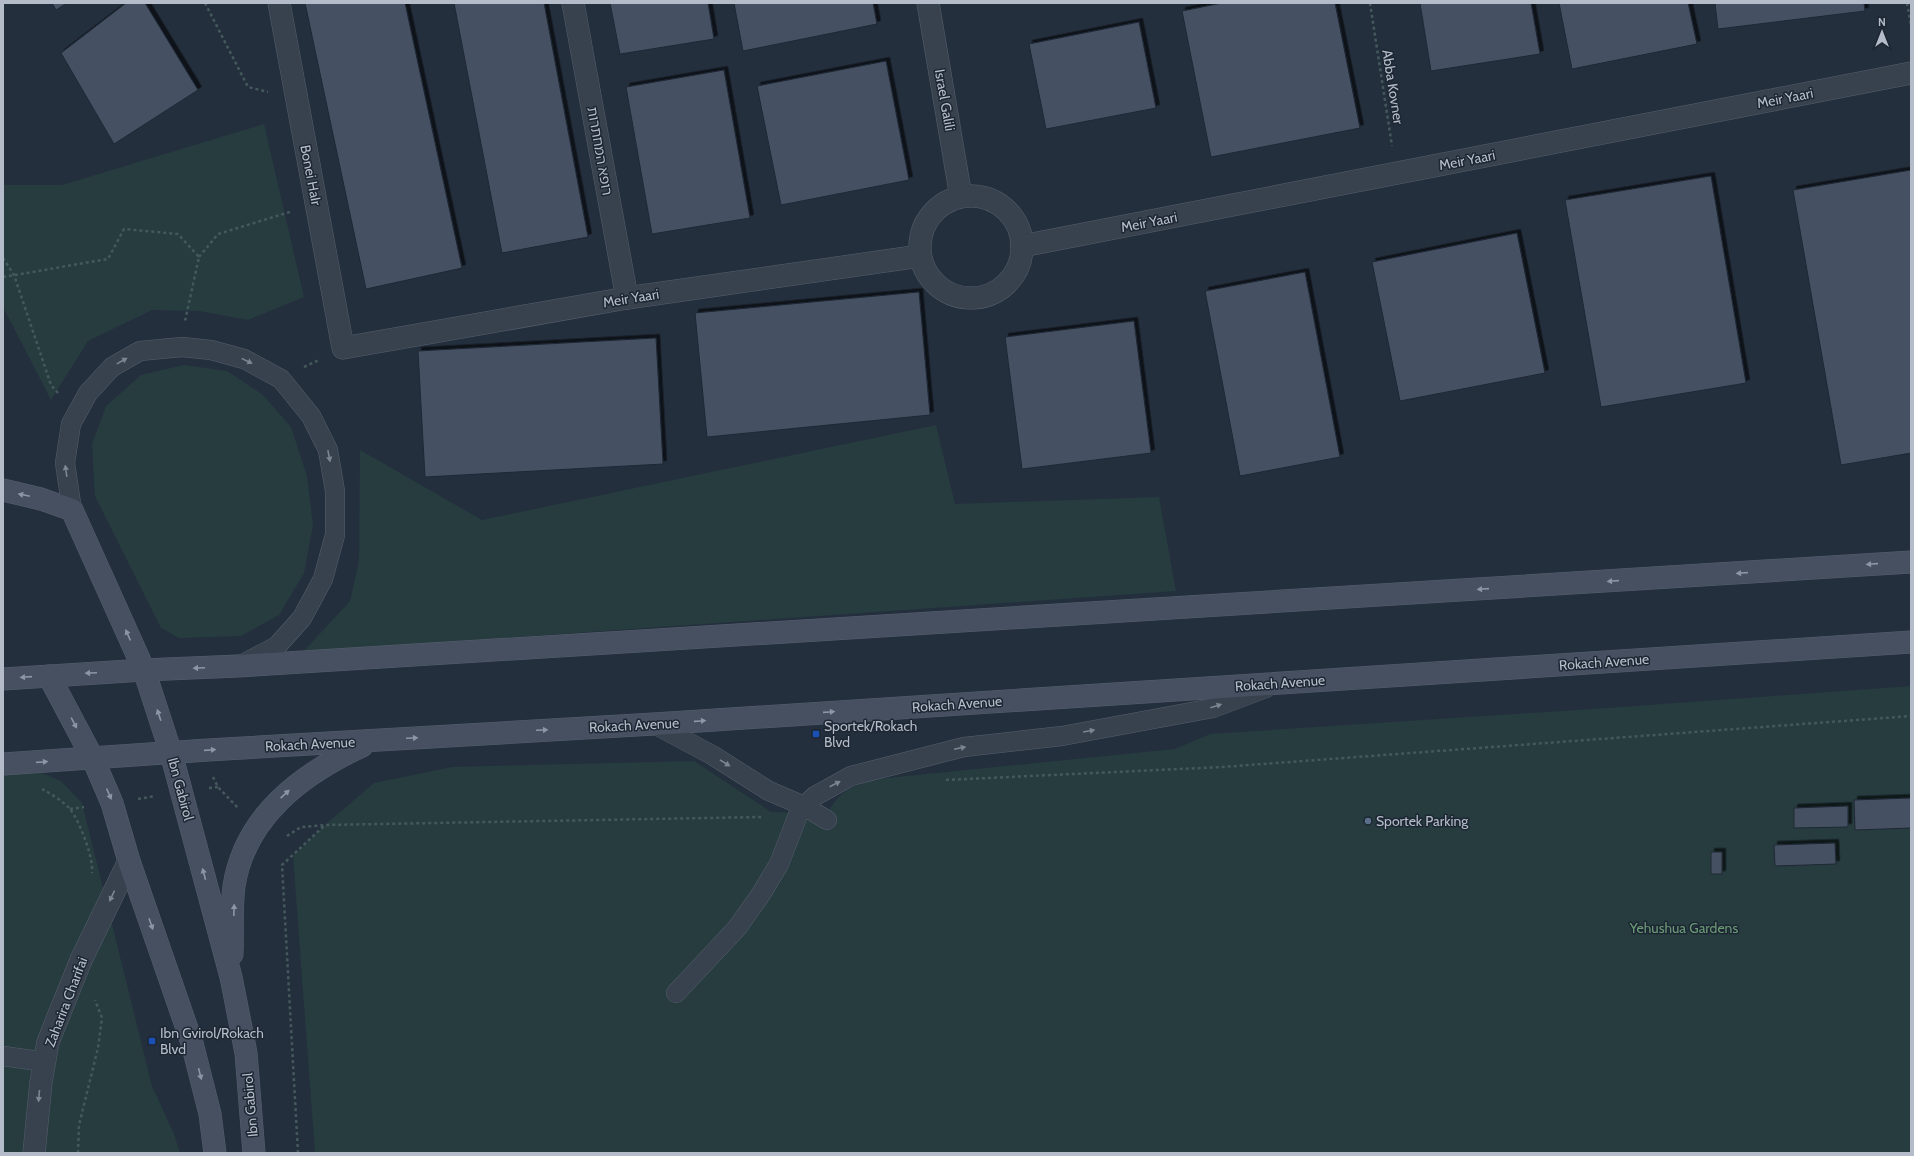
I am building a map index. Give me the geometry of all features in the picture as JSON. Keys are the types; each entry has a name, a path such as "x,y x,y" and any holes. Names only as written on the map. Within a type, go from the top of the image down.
{"main road":[{"path":"3,490 41,499 72,510"},
{"name":"Ibn Gabirol","path":"72,510 144,670 171,752 232,977 246,1052 254,1153"},
{"path":"3,679 238,666 1911,562"},
{"name":"Rokach Avenue","path":"3,764 93,759 171,752 654,724 1911,642"},
{"path":"49,676 93,759 112,803 129,860 192,1043 210,1114 215,1153"},
{"path":"232,977 234,886 244,851 258,826 274,804 294,785 332,760 373,740"}],"street":[{"name":"Bonei HaIr","path":"279,3 343,348"},
{"name":"רופא המחתרות","path":"574,3 627,298"},
{"name":"Israel Galili","path":"928,3 961,196"},
{"name":"Meir Yaari","path":"1022,246 1911,73"},
{"path":"961,196 979,196 996,202 1010,213 1019,229 1022,246 1020,263 1015,273 1000,290 984,296 968,298 951,294 936,285 926,272 920,256 920,240 924,225 934,211 946,202 961,196"},
{"name":"Meir Yaari","path":"343,348 627,298 920,256"},
{"name":"Zaharira Charifai","path":"34,1153 41,1082 48,1042 73,979 129,860"}],"lane":[{"path":"72,510 65,463 71,424 88,393 112,367 140,351 182,346 211,350 244,359 281,379 311,416 328,450 335,491 335,535 322,579 302,618 277,646 238,666"},
{"path":"676,993 737,928 761,894 779,864 792,828 804,806 814,796 851,776 895,763 964,747 1062,736 1213,708 1276,683"},
{"path":"654,724 712,755 769,791 804,806 827,820"},
{"path":"3,1056 44,1062"}],"path":[{"path":"205,3 248,88 296,99"},
{"name":"Abba Kovner","path":"1370,3 1396,174"},
{"path":"1907,3 1911,25"},
{"path":"182,346 185,318 199,258 218,234 317,203"},
{"path":"3,277 108,260 124,229 178,234 199,258"},
{"path":"3,258 14,275 52,385 76,414"},
{"path":"281,379 343,348"},
{"path":"941,780 1222,767 1911,716"},
{"path":"39,788 50,794 70,809 182,791 218,787"},
{"path":"285,837 301,827 325,825 768,816 792,828"},
{"path":"298,1153 282,865 325,825"},
{"path":"73,979 93,996 102,1018 98,1048 79,1125 78,1153"}],"green space":[{"path":"264,124 304,297 248,320 199,311 152,310 88,341 51,400 3,307 3,180 5,185 62,185"},
{"path":"184,365 227,371 263,395 291,427 307,476 313,525 304,573 279,615 241,636 179,638 161,628 95,496 92,444 106,406 141,375"},
{"path":"936,425 955,504 1159,497 1176,591 303,652 350,601 359,561 360,450 482,520"},
{"name":"Yehushua Gardens","path":"1911,686 1911,1153 315,1153 293,856 325,825 374,783 452,767 694,761 771,812 827,813 843,793 860,784 877,779 1175,749 1210,734"},
{"path":"39,772 61,781 82,803 152,1086 174,1134 180,1153 3,1153 3,775"}],"building":[{"path":"52,3 67,3 56,10"},
{"path":"126,3 145,3 198,90 114,144 61,53"},
{"path":"305,3 405,3 462,268 366,289"},
{"path":"454,3 544,3 588,237 502,253"},
{"path":"610,3 708,3 714,39 620,54"},
{"path":"734,3 873,3 877,24 743,51"},
{"path":"1222,3 1335,3 1360,128 1211,157 1182,11"},
{"path":"1420,3 1531,3 1540,54 1431,71"},
{"path":"1559,3 1688,3 1697,44 1572,69"},
{"path":"1715,3 1864,3 1865,11 1718,29"},
{"path":"1139,22 1156,108 1046,129 1029,44"},
{"path":"886,61 909,180 781,205 757,86"},
{"path":"724,70 750,218 652,234 626,87"},
{"path":"1911,170 1911,453 1841,465 1793,190"},
{"path":"1711,176 1746,383 1601,407 1565,200"},
{"path":"1517,233 1545,373 1400,401 1372,262"},
{"path":"1305,272 1340,457 1240,476 1205,291"},
{"path":"919,292 930,415 707,437 695,313"},
{"path":"1134,321 1151,453 1022,469 1005,337"},
{"path":"656,338 663,464 425,477 418,351"},
{"path":"1911,798 1911,828 1855,830 1854,800"},
{"path":"1848,806 1848,827 1794,828 1794,808"},
{"path":"1835,843 1836,864 1775,866 1774,845"},
{"path":"1711,852 1722,852 1722,874 1711,874"}],"place":[{"name":"Sportek/Rokach Blvd","path":"816,734"},
{"name":"Sportek Parking","path":"1368,821"},
{"name":"Ibn Gvirol/Rokach Blvd","path":"152,1041"}]}
